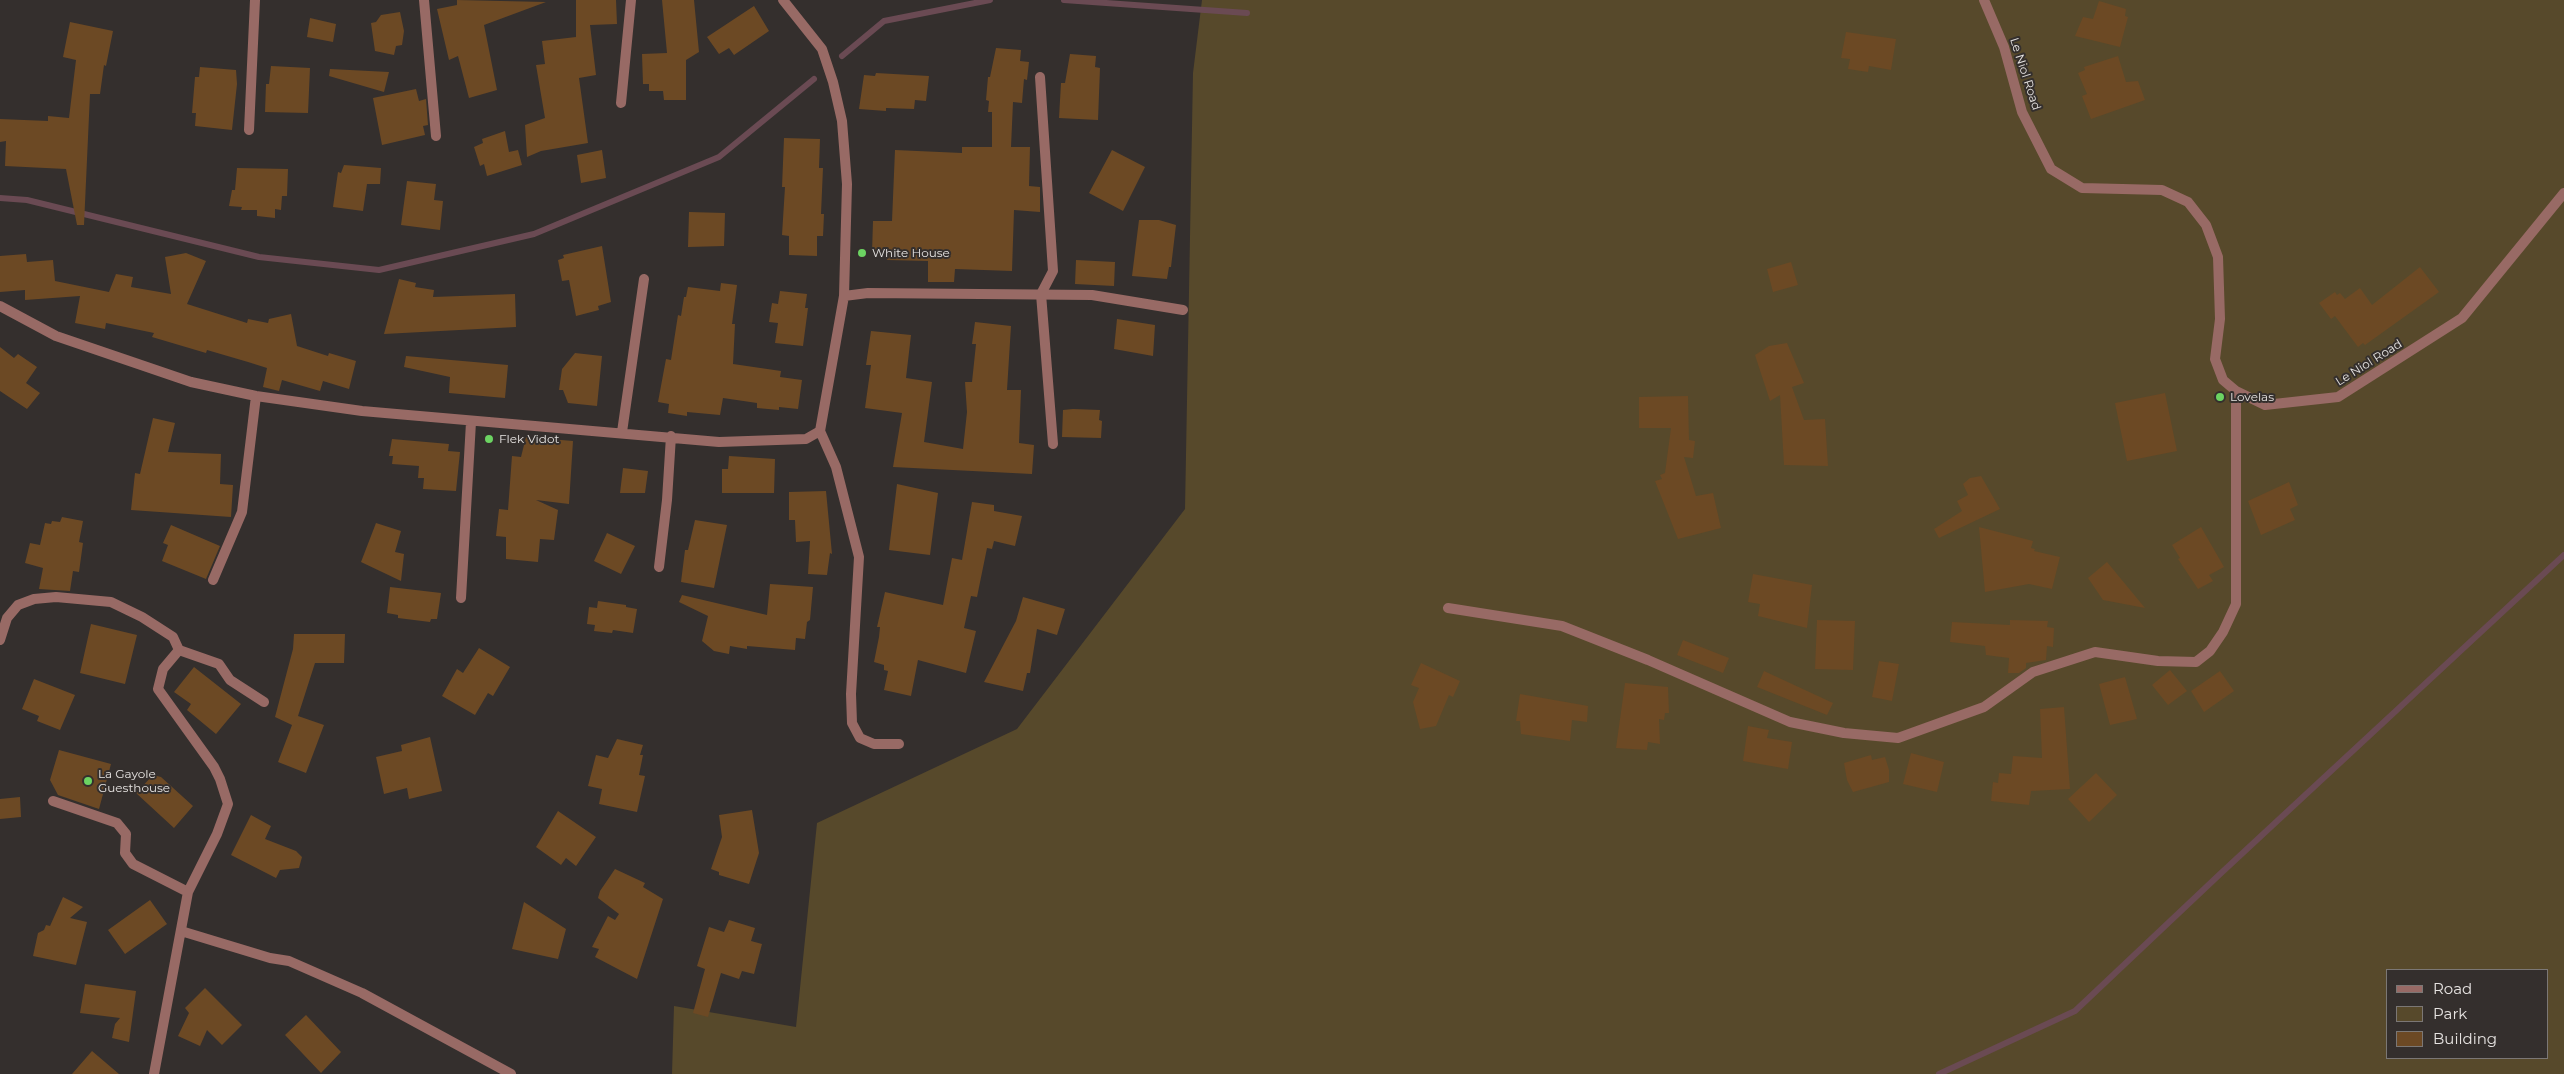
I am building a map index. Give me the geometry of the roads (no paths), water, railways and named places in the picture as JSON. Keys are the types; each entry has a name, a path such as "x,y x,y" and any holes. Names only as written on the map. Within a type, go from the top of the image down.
{"street":[{"path":"249,130 255,0"},
{"path":"424,0 436,136"},
{"path":"620,103 631,0"},
{"path":"783,0 822,49 834,82 842,121 847,184 844,296 820,431 836,467 859,557 851,694 852,723 860,738 874,744 898,744"},
{"name":"Le Niol Road","path":"1984,0 2004,46 2022,112 2051,169 2082,188 2162,190 2188,202 2206,225 2218,257 2220,319 2215,359 2223,380 2236,391 2265,405 2338,397 2462,318 2564,193"},
{"path":"1040,77 1053,271 1041,294 1053,444"},
{"path":"622,432 644,280"},
{"path":"844,296 868,293 1092,295 1183,310"},
{"path":"0,306 56,336 191,382 256,396 362,411 471,422 622,432 719,442 806,439 820,431"},
{"path":"1448,608 1562,626 1648,660 1790,722 1844,733 1898,738 1984,707 2033,672 2095,652 2158,660 2196,662 2215,645 2236,604 2236,391"},
{"path":"213,580 242,512 256,396"},
{"path":"460,598 471,422"},
{"path":"659,567 668,500 671,436"},
{"path":"0,640 7,618 18,605 34,599 83,598 111,602 142,617 173,637 179,650 219,664 230,680 264,702"},
{"path":"154,1074 188,892 218,834 228,804 214,767 158,689 163,669 179,650"},
{"path":"53,801 117,823 126,834 125,853 133,864 188,892"},
{"path":"181,931 270,958 289,960 362,993 510,1074"}],"waterway":[{"path":"842,56 884,21 990,0"},
{"path":"1064,0 1247,13"},
{"path":"0,198 27,200 259,257 379,270 534,234 719,157 814,79"},
{"path":"1939,1074 2075,1011 2564,555"}],"place":[{"name":"White House","path":"862,253"},
{"name":"Lovelas","path":"2220,397"},
{"name":"Flek Vidot","path":"489,439"},
{"name":"La Gayole Guesthouse","path":"88,781"}]}
